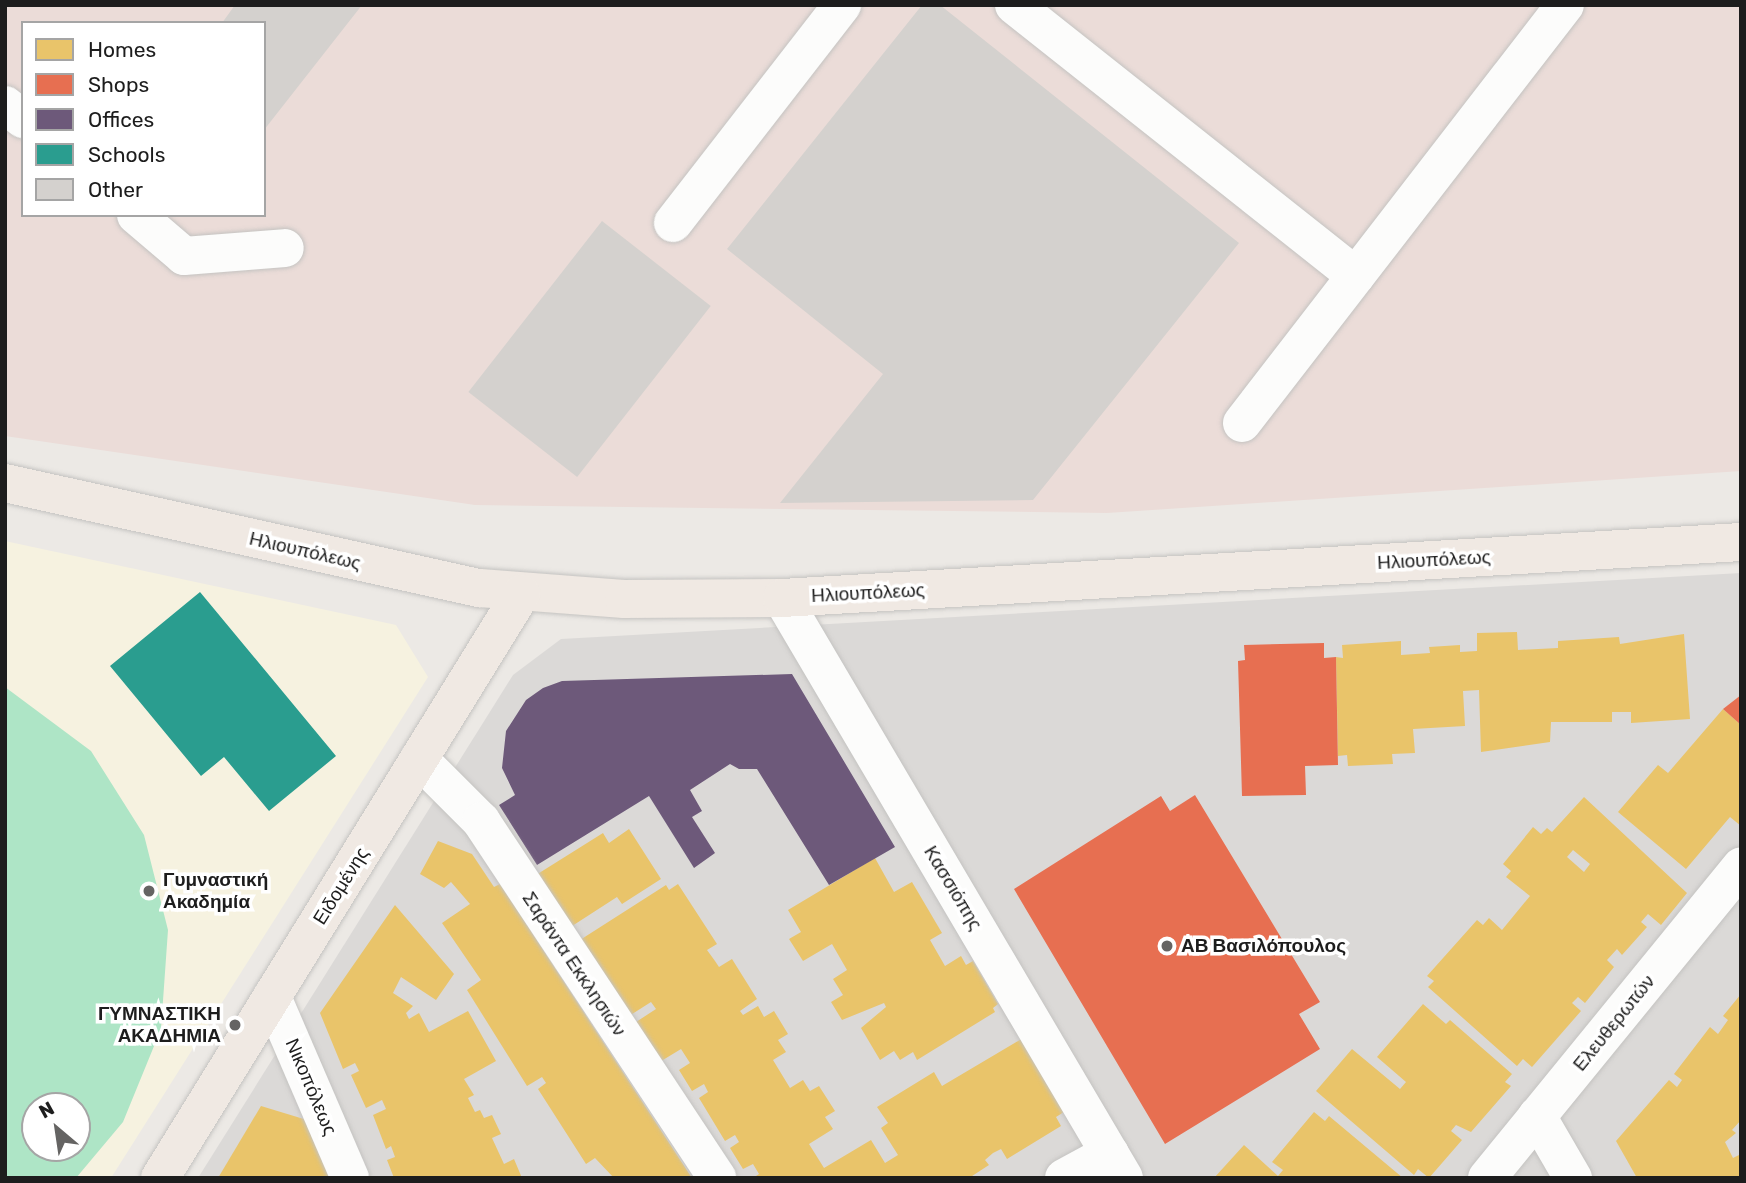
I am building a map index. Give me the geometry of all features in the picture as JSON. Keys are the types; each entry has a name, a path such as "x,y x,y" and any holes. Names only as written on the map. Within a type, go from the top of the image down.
{"main road":[{"name":"Ηλιουπόλεως","path":"5,483 356,563 521,594 624,599 782,598 1741,542"},
{"name":"Ειδομένης","path":"160,1178 521,594"}],"street":[{"path":"673,223 842,5"},
{"path":"1014,5 1356,276"},
{"path":"1242,423 1565,5"},
{"path":"5,104 21,117"},
{"path":"138,217 184,256 285,248"},
{"name":"Κασσιόπης","path":"782,598 1117,1165"},
{"name":"Σαράντα Εκκλησιών","path":"419,759 481,821 717,1178"},
{"name":"Ελευθερωτών","path":"1487,1178 1741,867"},
{"name":"Νικοπόλεως","path":"272,997 350,1178"},
{"path":"1537,1116 1573,1178"},
{"path":"1064,1178 1117,1165"}],"shaded area":[{"path":"5,5 1741,5 1741,471 1107,513 475,505 5,436"},
{"name":"Γυμναστική Ακαδημία","path":"5,541 396,625 428,677 111,1178 5,1178"},
{"path":"1741,573 1741,1178 198,1178 513,675 561,639"}],"green space":[{"path":"5,687 91,751 144,835 168,930 161,1029 123,1122 91,1160 91,1092 21,1092 21,1162 89,1162 76,1178 5,1178"}],"building: Homes":[{"path":"1517,632 1518,650 1558,648 1558,641 1619,637 1620,644 1684,634 1690,719 1631,723 1631,712 1612,712 1612,722 1551,722 1550,742 1481,752 1479,690 1463,691 1465,726 1413,729 1415,753 1392,754 1393,764 1348,766 1347,755 1338,756 1336,657 1343,658 1342,645 1401,641 1401,655 1430,653 1429,647 1460,645 1460,652 1477,651 1477,633"},
{"path":"1723,709 1741,725 1741,826 1730,817 1686,869 1618,812 1658,765 1668,773"},
{"path":"1584,797 1687,893 1661,925 1648,914 1641,922 1647,927 1622,955 1617,949 1607,960 1614,967 1585,1003 1578,997 1572,1003 1581,1011 1532,1067 1523,1059 1517,1066 1428,987 1434,981 1427,976 1477,920 1483,925 1489,918 1502,930 1530,896 1506,877 1511,871 1503,864 1533,827 1541,834 1547,828 1552,832","holes":["1573,850 1590,864 1584,872 1567,857"]},
{"path":"629,829 661,879 622,904 617,897 569,928 536,875 603,833 609,843"},
{"path":"438,841 472,854 494,887 500,884 692,1178 614,1178 595,1158 586,1164 538,1089 546,1083 542,1077 527,1086 467,990 481,980 442,923 470,904 451,882 444,888 420,874"},
{"path":"875,858 894,892 912,882 942,933 930,940 945,966 961,956 966,965 973,961 998,1004 993,1008 995,1012 917,1060 913,1052 900,1060 894,1051 880,1060 861,1028 886,1007 884,1003 842,1020 831,1002 843,995 833,979 847,970 832,944 803,961 789,939 801,932 788,910"},
{"path":"678,884 717,944 707,950 719,967 732,959 757,999 740,1011 743,1015 758,1006 764,1017 774,1011 788,1034 778,1040 786,1052 773,1060 790,1088 803,1080 810,1091 819,1086 835,1111 825,1117 833,1129 809,1144 824,1168 871,1140 885,1163 898,1155 881,1128 888,1123 877,1107 934,1072 942,1086 1023,1038 1067,1110 1056,1117 1061,1126 1007,1159 1001,1149 993,1153 985,1160 989,1165 969,1178 753,1178 759,1174 753,1164 743,1169 730,1148 739,1142 735,1135 725,1141 699,1098 708,1092 704,1084 692,1091 679,1070 690,1063 681,1049 658,1063 633,1024 656,1009 651,1002 629,1016 580,940 666,885 669,890"},
{"path":"395,905 454,974 436,1000 401,977 393,993 413,1006 406,1013 409,1019 419,1013 429,1032 468,1011 496,1061 464,1079 474,1095 468,1098 475,1112 480,1110 484,1118 492,1115 501,1134 492,1138 504,1164 514,1159 522,1178 394,1178 387,1160 395,1157 391,1146 386,1149 373,1115 386,1109 382,1100 366,1108 351,1075 359,1071 355,1063 343,1069 320,1013"},
{"path":"1741,994 1741,1120 1732,1130 1736,1133 1725,1142 1733,1158 1741,1154 1741,1178 1637,1178 1616,1141 1669,1080 1677,1087 1682,1080 1674,1074 1710,1027 1718,1034 1728,1020 1723,1016"},
{"path":"1423,1004 1446,1024 1450,1020 1512,1074 1505,1082 1511,1086 1471,1132 1456,1125 1451,1131 1462,1140 1429,1178 1418,1169 1414,1175 1316,1091 1352,1049 1400,1089 1406,1082 1377,1057"},
{"path":"261,1106 307,1120 334,1178 218,1178"},
{"path":"1314,1112 1325,1121 1329,1116 1403,1178 1214,1178 1244,1145 1278,1176 1283,1170 1272,1162"}],"building: Shops":[{"path":"1324,643 1324,658 1336,657 1338,765 1305,766 1306,795 1242,796 1238,661 1245,660 1244,645"},
{"path":"1741,695 1741,725 1723,709"},
{"name":"ΑΒ Βασιλόπουλος","path":"1195,795 1320,1002 1299,1014 1320,1049 1165,1144 1014,889 1161,796 1170,811"}],"building: Offices":[{"path":"792,674 895,847 829,885 757,769 739,769 730,764 690,790 702,811 692,817 715,853 694,868 649,796 537,865 499,805 515,795 502,768 506,731 526,700 543,688 562,681"}],"building: Schools":[{"path":"200,592 336,756 269,811 224,757 201,776 110,666"}],"building: Other":[{"path":"235,5 362,5 266,127 266,21 223,21"},
{"path":"922,5 940,5 1239,243 1033,500 780,503 883,374 727,249"},
{"path":"602,221 711,306 577,477 468,392"}],"place":[{"name":"Γυμναστική Ακαδημία","path":"149,891"},
{"name":"ΑΒ Βασιλόπουλος","path":"1167,946"},
{"name":"ΓΥΜΝΑΣΤΙΚΗ ΑΚΑΔΗΜΙΑ","path":"235,1025"}]}
